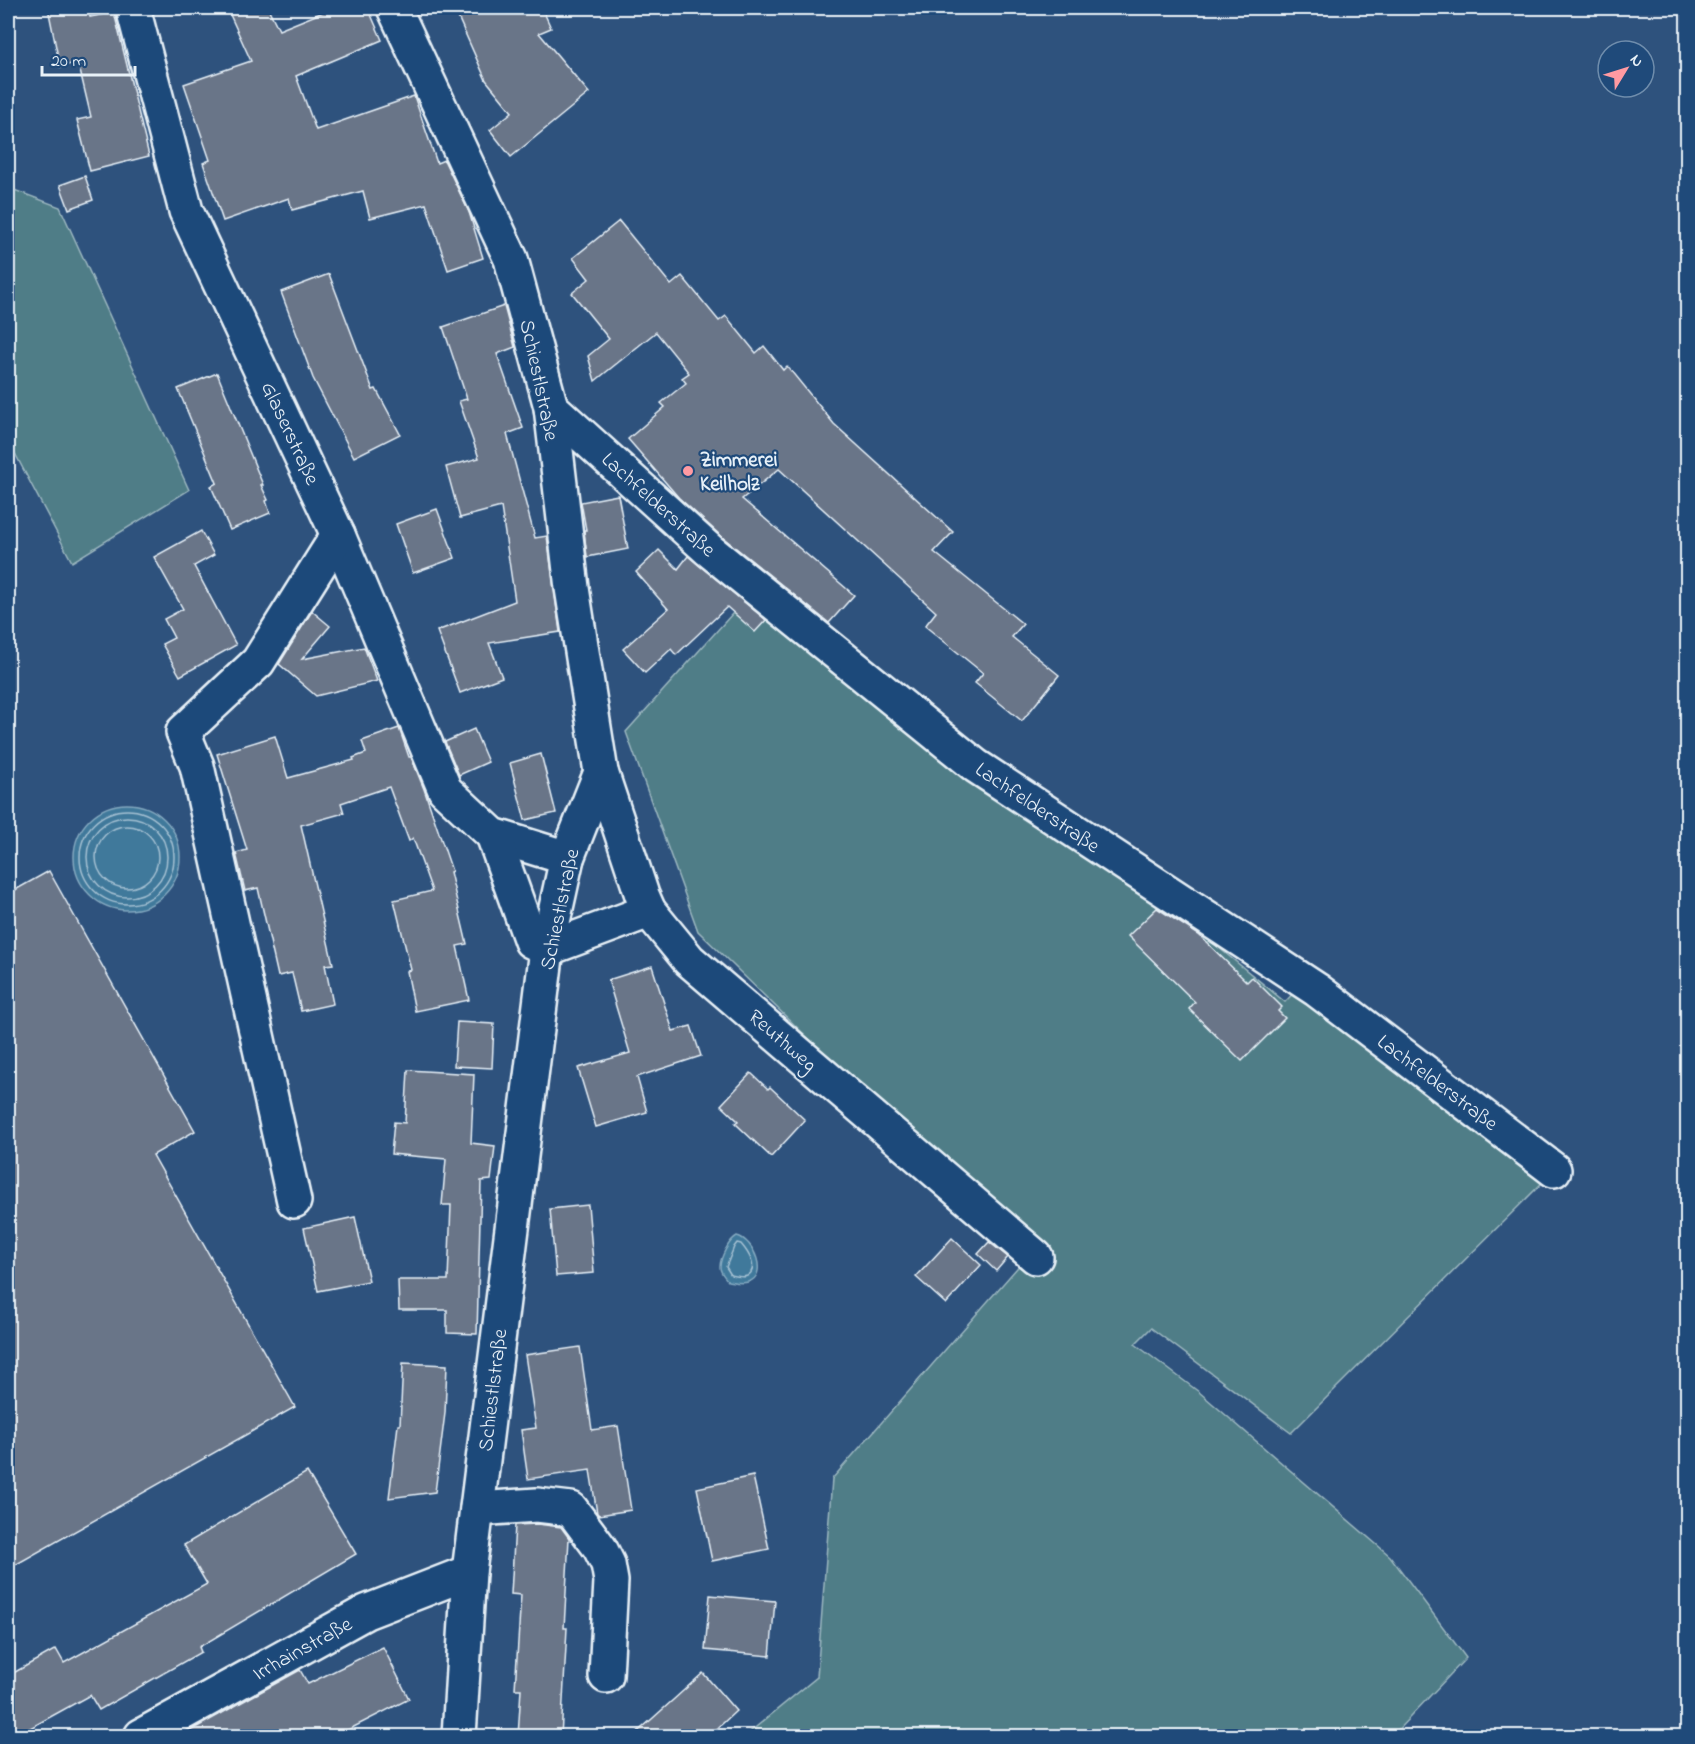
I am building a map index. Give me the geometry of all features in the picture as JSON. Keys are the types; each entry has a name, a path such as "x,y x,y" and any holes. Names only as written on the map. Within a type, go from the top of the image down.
{"street":[{"name":"Glaserstraße","path":"133,8 186,211 338,535 445,790 493,836 531,940 547,949"},
{"name":"Schiestlstraße","path":"394,8 511,259 551,407 572,588 600,772 567,858 547,949 469,1572 459,1737"},
{"name":"Lachfelderstraße","path":"551,407 709,550 976,766 1317,990 1554,1170"},
{"path":"294,1201 197,766 183,732 258,662 338,535"},
{"name":"Reuthweg","path":"600,772 649,911 690,960 1036,1257"},
{"name":"Glaserstraße","path":"493,836 567,858"},
{"path":"547,949 649,911"},
{"path":"477,1509 537,1505 571,1509 600,1548 608,1564 611,1581 606,1676"},
{"name":"Irrhainstraße","path":"141,1737 366,1612 469,1572"}],"green space":[{"path":"8,180 14,190 60,207 189,490 72,562 8,440"},
{"path":"751,593 1163,902 1285,1002 1300,986 1545,1180 1291,1433 1151,1328 1135,1344 1199,1392 1390,1556 1466,1658 1392,1736 745,1736 817,1677 832,1479 1038,1244 844,1073 698,931 626,732"}],"water":[{"path":"127,804 147,808 165,819 176,837 180,857 176,877 165,895 147,906 127,910 107,906 89,895 78,877 74,857 78,837 89,819 107,808"},
{"path":"737,1236 749,1244 757,1258 758,1273 746,1283 728,1281 720,1269 720,1263 726,1250"}],"building":[{"path":"48,8 88,8 90,17 114,12 149,156 90,171 77,120 91,117 78,62 60,67"},
{"path":"227,8 268,8 279,30 333,8 368,8 382,40 296,76 316,130 414,96 437,163 444,160 469,212 483,258 448,270 426,204 370,218 363,191 292,210 289,198 223,221 203,163 210,160 184,84 251,61"},
{"path":"454,8 542,8 551,28 539,33 589,93 511,157 490,130 512,112 486,80"},
{"path":"85,176 93,200 69,209 60,185"},
{"path":"619,221 671,285 682,276 719,321 726,316 756,353 764,346 783,370 787,366 834,424 953,532 934,552 1023,624 1012,637 1059,675 1022,721 975,683 983,673 925,626 936,612 779,469 742,499 854,595 829,623 721,536 679,498 628,439 665,407 661,403 686,383 682,378 689,373 656,332 595,381 588,356 609,339 572,293 589,279 573,258"},
{"path":"329,274 373,390 376,389 400,434 354,457 313,378 281,292"},
{"path":"504,306 515,347 497,354 523,428 507,434 535,538 547,536 560,632 489,643 502,677 460,693 437,631 515,601 501,507 460,518 446,467 479,458 459,401 467,399 443,327"},
{"path":"217,373 263,485 261,485 268,500 266,501 270,513 230,530 211,486 217,483 178,389"},
{"path":"618,495 628,549 587,557 584,530 586,530 581,502"},
{"path":"437,509 455,558 413,573 396,524"},
{"path":"201,531 214,555 194,566 236,645 180,676 162,644 174,638 164,619 183,609 154,557"},
{"path":"659,550 678,569 688,556 766,620 755,632 727,607 676,655 671,649 645,673 623,649 668,609 636,572"},
{"path":"312,611 330,626 302,659 364,647 377,681 316,696 279,664"},
{"path":"399,728 424,789 452,871 450,872 467,944 457,946 469,1000 415,1011 407,971 411,970 394,900 432,891 413,838 409,841 389,787 341,803 344,813 301,825 333,964 325,965 333,1004 301,1011 292,973 278,976 258,888 245,891 236,853 247,850 217,754 275,736 288,778 354,760 353,758 366,753 362,741"},
{"path":"474,729 488,762 459,775 445,742"},
{"path":"541,754 556,813 525,820 510,763"},
{"path":"49,871 195,1131 153,1155 295,1407 8,1569 8,894"},
{"path":"1157,908 1199,935 1247,982 1252,977 1282,1007 1278,1011 1285,1018 1242,1061 1189,1009 1195,1002 1128,936"},
{"path":"652,966 673,1031 691,1026 701,1056 637,1077 647,1112 596,1127 578,1068 630,1053 608,980"},
{"path":"457,1022 494,1024 492,1068 454,1066"},
{"path":"408,1070 474,1074 471,1143 495,1146 491,1180 481,1181 477,1334 447,1333 447,1310 399,1310 398,1280 448,1280 451,1205 442,1205 446,1159 391,1154 394,1122 405,1123"},
{"path":"751,1073 768,1089 770,1087 805,1120 771,1157 735,1123 738,1121 721,1105"},
{"path":"588,1205 594,1273 556,1276 550,1209"},
{"path":"355,1217 369,1281 318,1291 304,1228"},
{"path":"952,1238 981,1265 946,1304 916,1277"},
{"path":"989,1242 1008,1257 996,1271 978,1254"},
{"path":"580,1347 592,1430 618,1426 631,1510 599,1515 590,1470 528,1479 521,1430 536,1428 525,1355"},
{"path":"403,1363 447,1365 445,1413 435,1492 389,1498 398,1425 400,1425"},
{"path":"307,1472 356,1554 199,1647 201,1652 99,1710 90,1695 14,1737 8,1737 8,1676 56,1649 64,1663 207,1584 184,1545"},
{"path":"753,1476 769,1549 712,1561 697,1488"},
{"path":"537,1524 561,1527 569,1538 561,1737 518,1737 521,1689 515,1689 521,1595 511,1594 515,1525"},
{"path":"710,1595 775,1601 770,1656 705,1650"},
{"path":"383,1647 409,1699 334,1737 179,1737 300,1670 308,1684"},
{"path":"703,1673 736,1711 708,1737 632,1737"}],"place":[{"name":"Zimmerei Keilholz","path":"688,471"}]}
